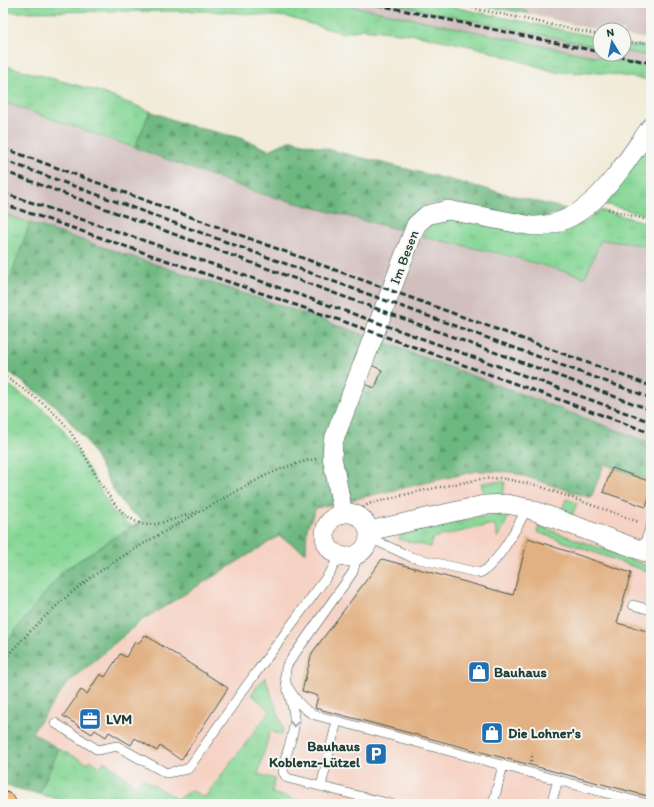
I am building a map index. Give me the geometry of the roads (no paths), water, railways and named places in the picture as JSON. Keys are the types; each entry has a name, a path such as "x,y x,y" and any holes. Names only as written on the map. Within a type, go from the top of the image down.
{"street":[{"name":"Im Besen","path":"343,513 332,457 334,437 412,234 420,220 436,212 448,210 532,226 546,227 570,219 590,204 651,127"},
{"path":"370,534 484,505 507,504 527,508 646,552"},
{"path":"343,513 350,513 360,516 368,525 370,534 366,548 348,556 327,545 325,533 328,523 332,518 343,513"}],"lane":[{"path":"370,534 411,557 479,573 486,571 512,536 527,508"},
{"path":"646,552 651,526"},
{"path":"55,723 98,750 117,746 166,773 188,769 244,689 331,571 348,556 353,572 287,665 285,671 294,717 294,729 284,767 284,775 391,804"},
{"path":"633,605 651,610"},
{"path":"287,686 298,704 308,712 647,804"},
{"path":"321,786 337,721"},
{"path":"493,804 503,765"},
{"path":"551,804 558,780"}],"railway":[{"path":"369,3 592,50"},
{"path":"632,59 651,63"},
{"path":"3,148 651,386"},
{"path":"3,160 651,398"},
{"path":"3,171 651,410"},
{"path":"3,193 328,305 651,422"},
{"path":"3,204 345,322 651,433"}],"place":[{"name":"Bauhaus","path":"479,672"},
{"name":"LVM","path":"90,719"},
{"name":"Die Lohner's","path":"492,733"},
{"name":"Bauhaus Koblenz-Lützel","path":"376,754"}]}
